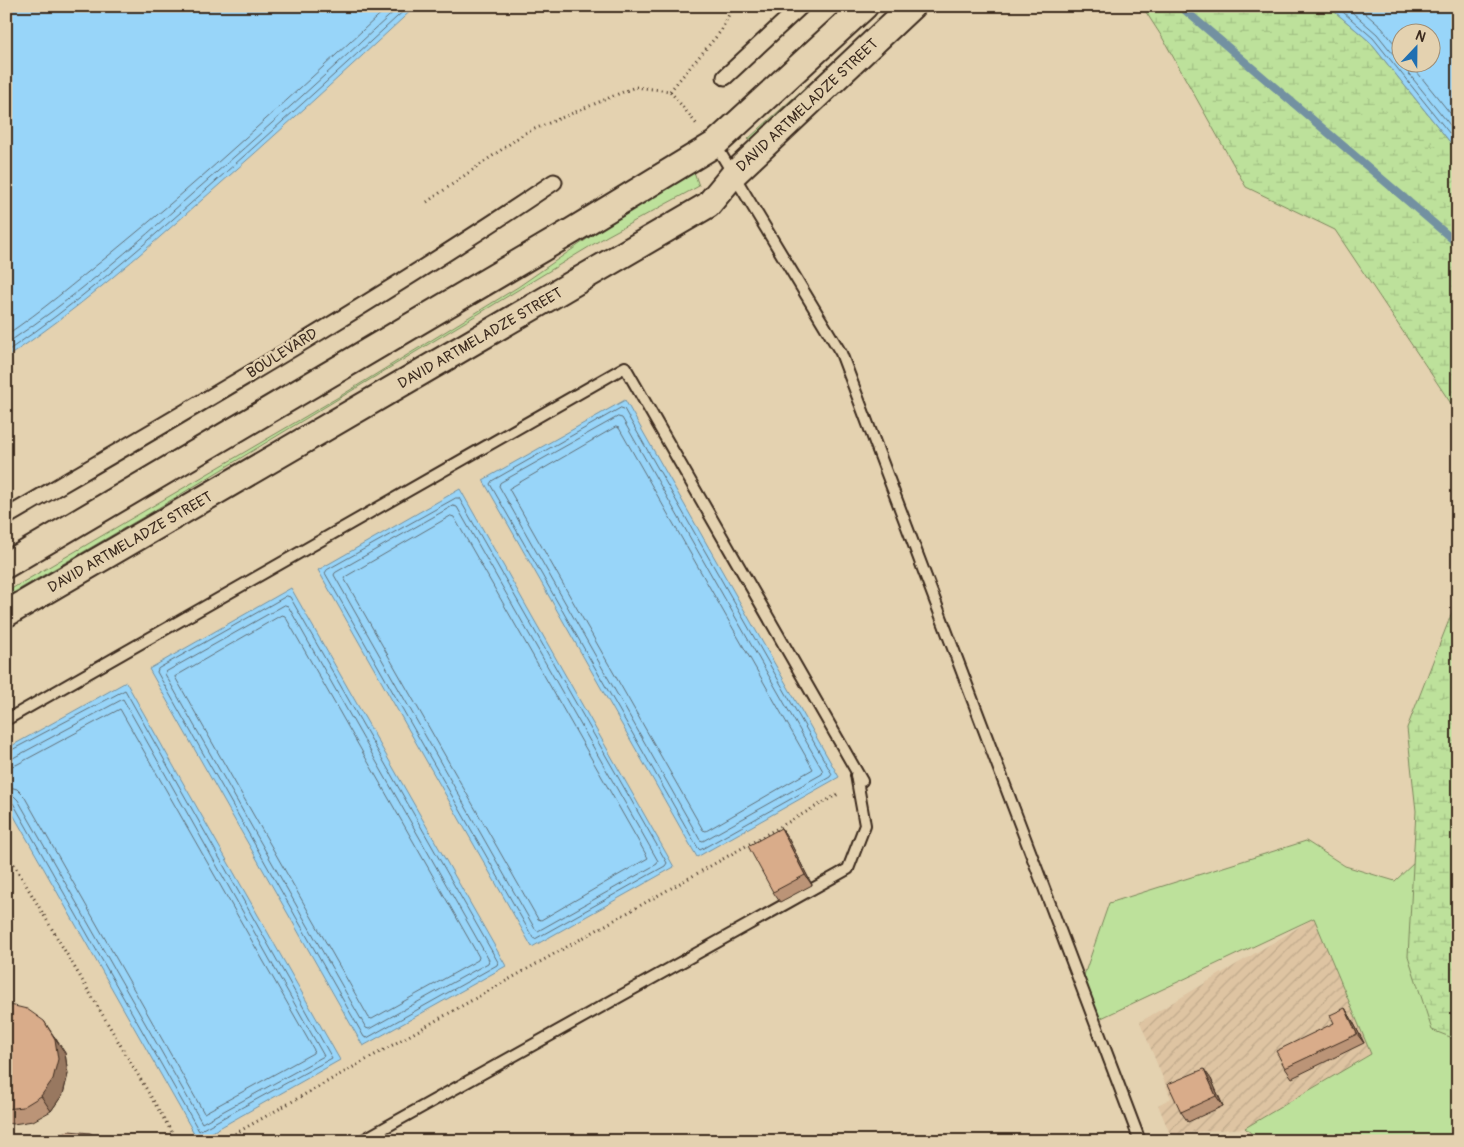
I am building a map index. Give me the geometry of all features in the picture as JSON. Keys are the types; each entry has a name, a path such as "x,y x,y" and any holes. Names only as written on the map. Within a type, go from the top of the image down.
{"street":[{"path":"725,78 801,6"},
{"path":"6,565 564,236 715,144 865,6"},
{"name":"DAVID ARTMELADZE STREET","path":"6,614 708,205 733,175 912,6"},
{"name":"BOULEVARD","path":"6,517 244,377 492,224 554,182"}],"lane":[{"path":"715,144 841,353 1140,1141"},
{"path":"6,720 625,367 862,781"},
{"path":"361,1141 848,869 865,825 856,775 862,781"}],"path":[{"path":"670,90 721,31 733,6"},
{"path":"427,202 525,133 635,87 670,90"},
{"path":"670,90 685,112 715,144"},
{"path":"222,1141 862,781"},
{"path":"6,852 177,1141"}],"shaded area":[{"path":"1314,918 1371,1054 1245,1128 1170,1134 1158,1105 1171,1098 1140,1022"}],"green space":[{"path":"895,6 751,142 748,139"},
{"path":"1142,6 1328,6 1369,41 1458,152 1458,414 1335,230 1246,187 1162,37"},
{"path":"692,166 699,186 607,236 145,516 6,597 6,592 342,395 518,287"},
{"path":"1458,597 1458,1040 1432,1030 1408,956 1416,811 1407,728"},
{"path":"1458,821 1458,1141 1260,1141 1245,1128 1371,1054 1314,918 1095,1021 1081,984 1109,903 1306,841 1345,866 1395,881"}],"water":[{"path":"6,6 416,6 284,127 131,262 82,302 6,358"},
{"path":"1328,6 1458,6 1458,152 1394,72 1442,72 1442,22 1392,22 1392,70 1369,41"},
{"path":"625,400 839,777 697,857 483,480"},
{"path":"460,489 674,867 532,947 318,570"},
{"path":"291,588 506,966 363,1046 149,669"},
{"path":"126,682 340,1060 198,1140 6,802 6,749"}],"building":[{"path":"781,828 805,875 773,892 748,846"},
{"path":"6,1004 27,1009 44,1021 55,1039 58,1059 53,1079 41,1096 23,1107 6,1109"},
{"path":"1345,1008 1357,1034 1285,1068 1276,1051 1334,1023 1330,1015"},
{"path":"1204,1069 1216,1096 1181,1112 1168,1084"},
{"path":"69,1131 90,1133 104,1141 44,1141 48,1137"}],"waterway":[{"path":"1180,6 1458,244"}]}
